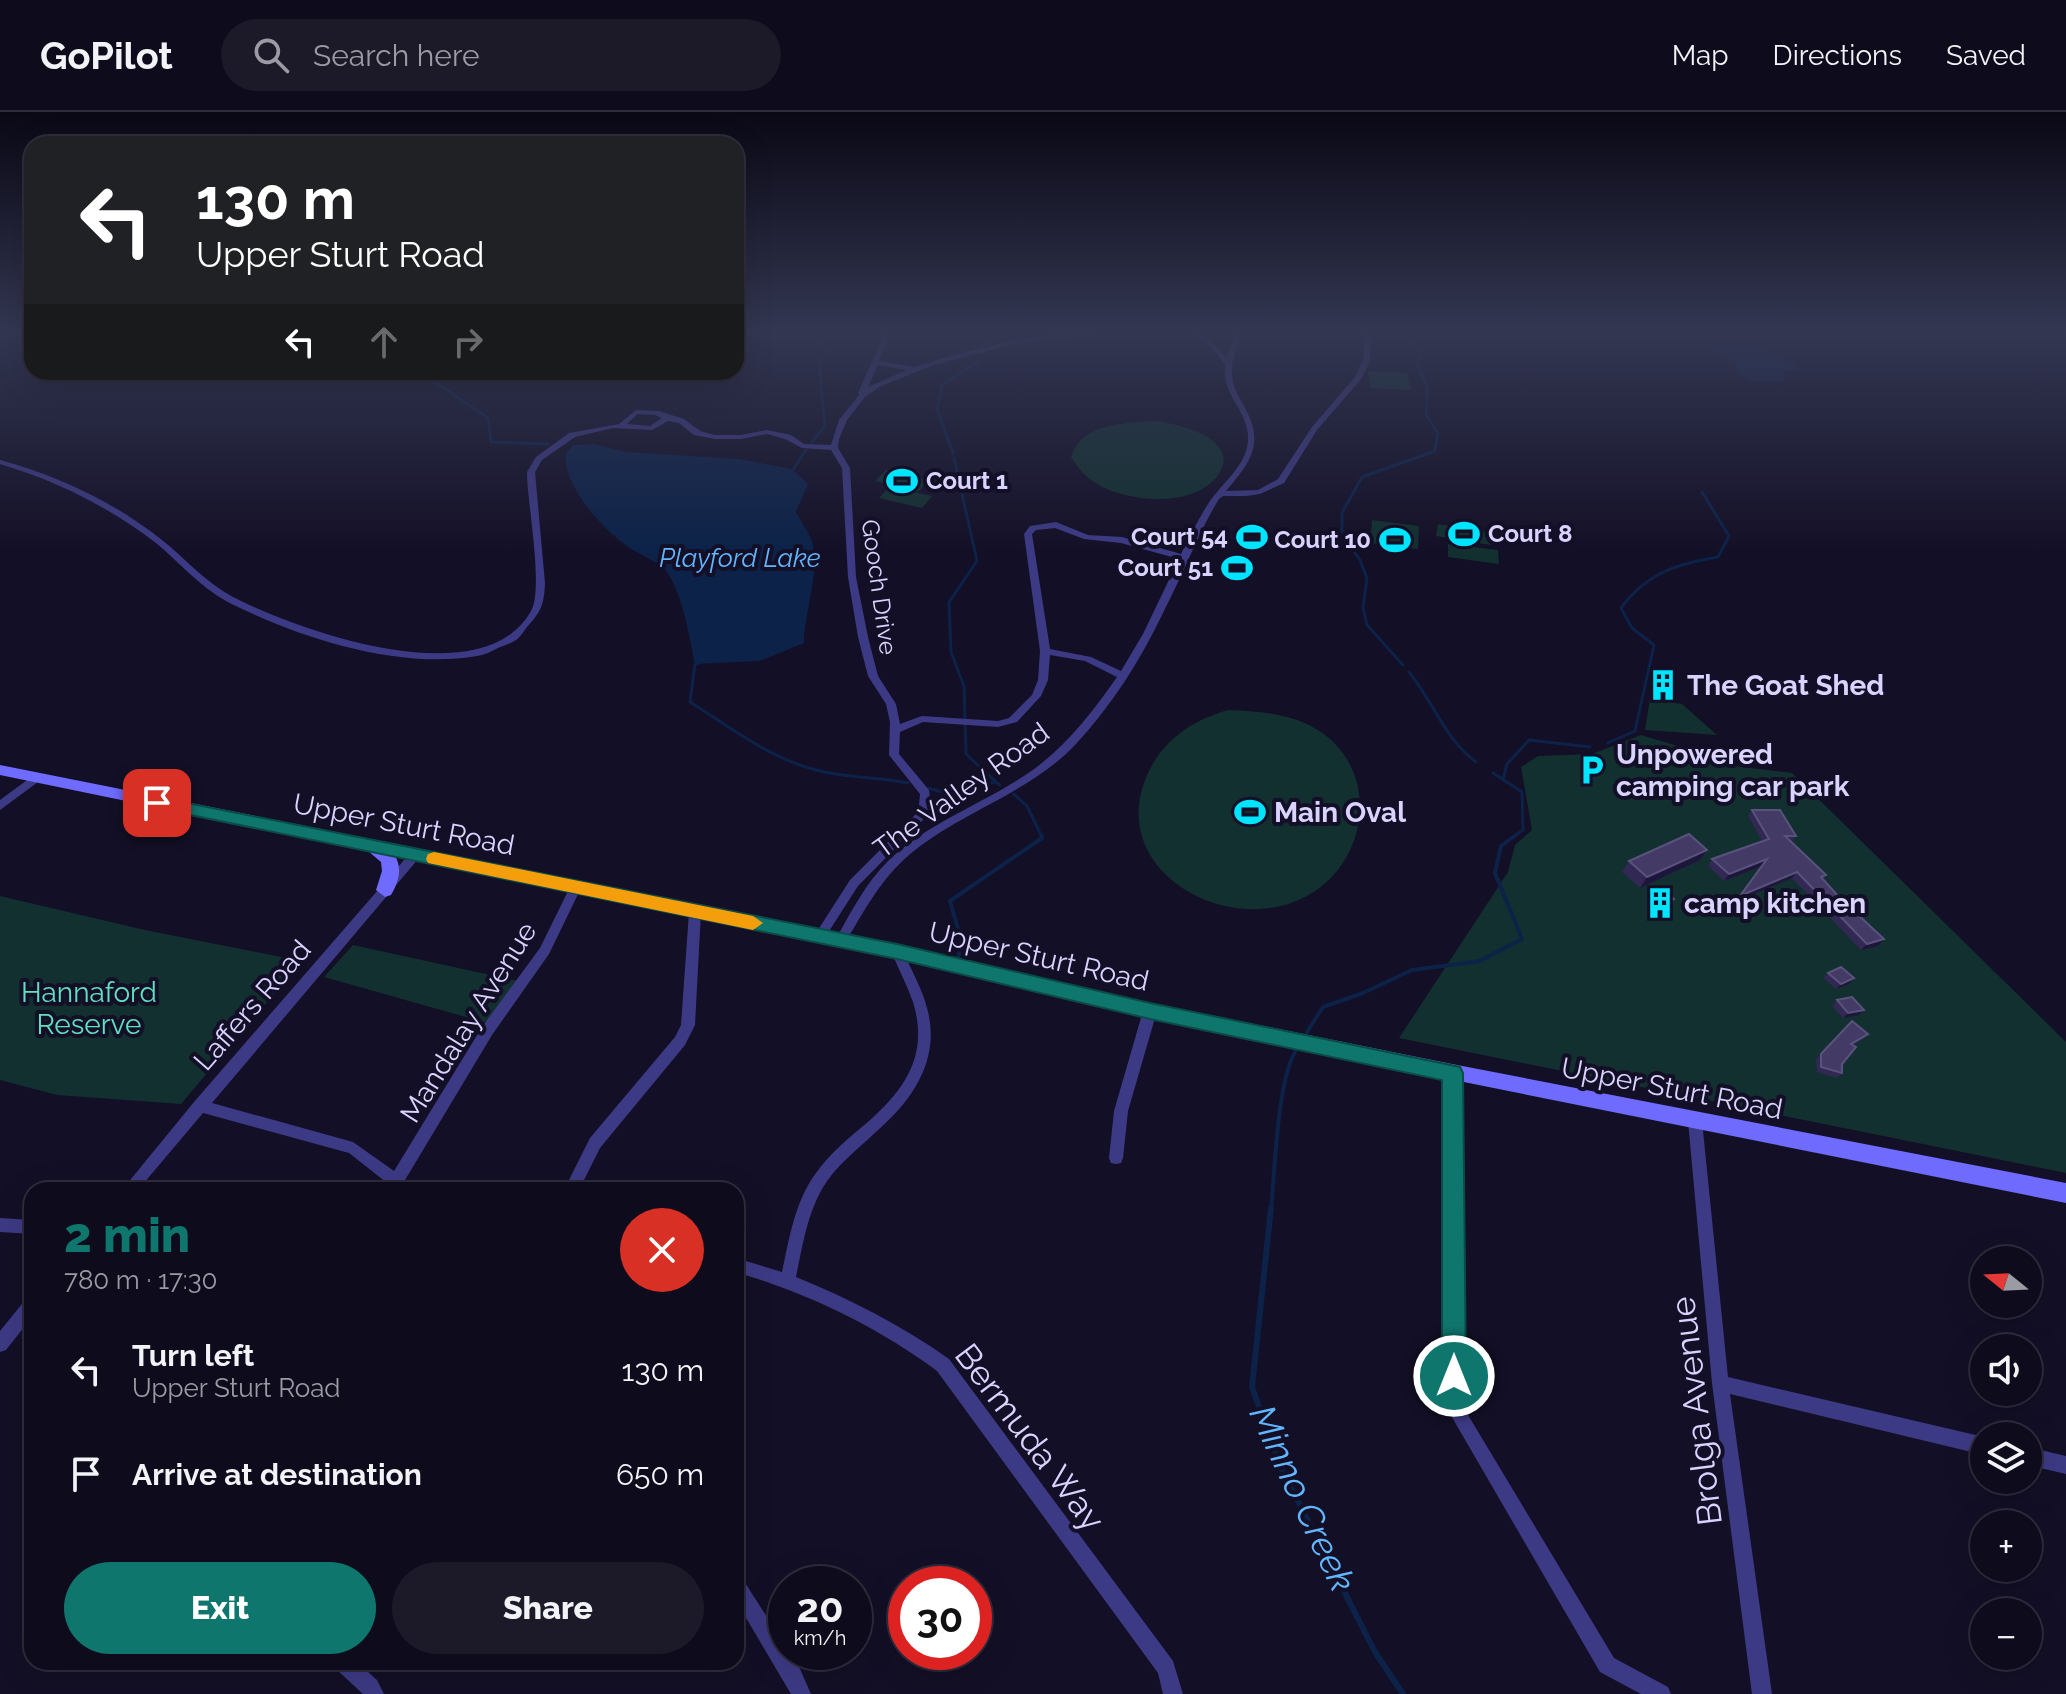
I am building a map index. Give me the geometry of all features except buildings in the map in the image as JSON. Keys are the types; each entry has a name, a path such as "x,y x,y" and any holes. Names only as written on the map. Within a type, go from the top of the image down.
{"main road":[{"name":"Upper Sturt Road","path":"0,770 897,951 1150,1011 1452,1073 2066,1193"},
{"path":"375,847 388,855 392,868 385,890"}],"street":[{"path":"622,425 636,412 656,413 681,421 697,433 728,437 767,432 788,437 802,446 834,448 834,438 854,406"},
{"name":"The Valley Road","path":"841,940 875,883 892,863 927,836 1029,778 1056,757 1124,676 1221,493 1250,451 1252,428 1238,406"},
{"path":"1221,493 1251,495 1271,489 1281,481 1333,406"},
{"path":"0,462 102,502 159,541 223,595 252,610 333,641 376,650 446,657 472,655 505,642 524,628 536,611 539,599 530,485 533,466 572,435 622,425 652,428 667,418"},
{"name":"Gooch Drive","path":"820,936 854,883 909,830 925,805 925,793 894,755 891,704 873,676 863,637 852,577 846,468 834,448"},
{"name":"The Valley Road","path":"894,731 922,719 998,724 1013,720 1036,696 1043,680 1045,651 1028,534 1033,528 1056,525 1087,537 1122,540 1185,558"},
{"path":"1045,651 1088,659 1124,676"},
{"path":"0,806 34,779"},
{"name":"Laffers Road","path":"136,1182 415,855"},
{"name":"Mandalay Avenue","path":"404,1182 487,1031 545,951 576,886"},
{"path":"575,1182 595,1143 680,1041 688,1025 695,912"},
{"path":"788,1279 803,1219 821,1177 897,1103 921,1072 925,1043 922,1012 897,951"},
{"path":"1116,1158 1121,1111 1150,1011"},
{"path":"1452,1073 1454,1407 1607,1665 1661,1694"},
{"path":"199,1106 353,1148 397,1182"},
{"name":"Brolga Avenue","path":"1695,1121 1720,1383 1762,1694"},
{"path":"0,1225 24,1226"},
{"name":"Bermuda Way","path":"744,1267 788,1279 919,1346 943,1365 1166,1668 1173,1694"},
{"path":"0,1344 24,1317"},
{"path":"1720,1383 1970,1443"},
{"path":"2042,1459 2066,1465"},
{"path":"744,1597 801,1694"},
{"path":"352,1670 374,1694"}],"green space":[{"path":"1157,421 1193,430 1216,443 1224,463 1207,486 1177,498 1125,495 1093,481 1071,457 1077,445 1095,431 1119,424"},
{"name":"Court 1","path":"886,470 929,480 918,492 875,481"},
{"path":"889,487 932,496 922,508 879,498"},
{"path":"1372,520 1419,526 1418,549 1370,543"},
{"name":"Court 8","path":"1438,524 1492,533 1491,545 1436,536"},
{"path":"1448,544 1498,550 1499,564 1448,557"},
{"path":"1650,699 1682,704 1717,735 1645,730"},
{"name":"Main Oval","path":"1228,710 1281,715 1311,726 1330,739 1344,754 1354,772 1360,813 1349,853 1337,871 1306,897 1270,908 1232,907 1196,896 1166,875 1145,846 1139,811 1149,771 1156,759 1172,740 1192,725"},
{"path":"1641,735 1707,755 1716,764 1792,773 2066,1042 2066,1173 1399,1038 1508,872 1515,845 1532,830 1521,767 1538,756 1592,754"},
{"name":"Hannaford Reserve","path":"0,896 145,930 302,961 181,1104 57,1095 0,1080"},
{"path":"353,945 518,981 487,1023 324,977"}],"water":[{"name":"Playford Lake","path":"593,444 626,452 739,459 792,469 808,484 796,512 812,541 815,565 804,643 760,661 695,664 682,607 669,575 605,527 576,490 566,465 566,453 573,445"}],"waterway":[{"path":"470,406 488,418 491,442 548,444"},
{"path":"812,442 825,426 823,406"},
{"path":"938,406 953,453"},
{"name":"Minno Creek","path":"1403,665 1367,625 1363,608 1367,578 1360,560 1342,534 1342,513 1362,477 1435,451 1438,433 1426,415 1427,406"},
{"path":"792,471 806,450"},
{"path":"954,458 977,561 949,602 951,652 964,686 966,754 996,782"},
{"path":"1608,743 1635,731 1654,645 1632,628 1621,608 1652,578 1676,567 1718,557 1729,536 1702,492"},
{"path":"699,663 695,664 690,702 750,741 782,758 816,770 908,783"},
{"name":"Minno Creek","path":"1409,672 1448,732 1476,762"},
{"path":"1503,779 1507,764 1529,740 1590,747"},
{"name":"Minno Creek","path":"1493,773 1522,792 1523,830 1513,837"},
{"path":"928,788 942,792 996,782"},
{"path":"996,782 1000,785"},
{"path":"1014,794 1027,806 1042,837"},
{"path":"958,957 962,943 950,901 1042,838 1041,835"},
{"name":"Minno Creek","path":"1307,1032 1323,1007 1363,993 1412,970 1480,961 1522,939 1495,873 1501,846 1516,835"},
{"name":"Minno Creek","path":"1271,1210 1284,1084 1295,1052"},
{"name":"Minno Creek","path":"1271,1208 1252,1387 1281,1468 1375,1652 1403,1694"}],"slow traffic":[{"path":"434,859 753,923"}],"place":[{"name":"Court 1","path":"902,481"},
{"name":"Court 8","path":"1464,534"},
{"name":"Court 54","path":"1252,537"},
{"name":"Court 10","path":"1395,540"},
{"name":"Court 51","path":"1237,568"},
{"name":"The Goat Shed","path":"1663,685"},
{"name":"Unpowered camping car park","path":"1592,770"},
{"name":"Main Oval","path":"1250,812"},
{"name":"camp kitchen","path":"1660,903"}],"route":[{"path":"157,803 897,951 1150,1011 1452,1073 1454,1376"}]}
